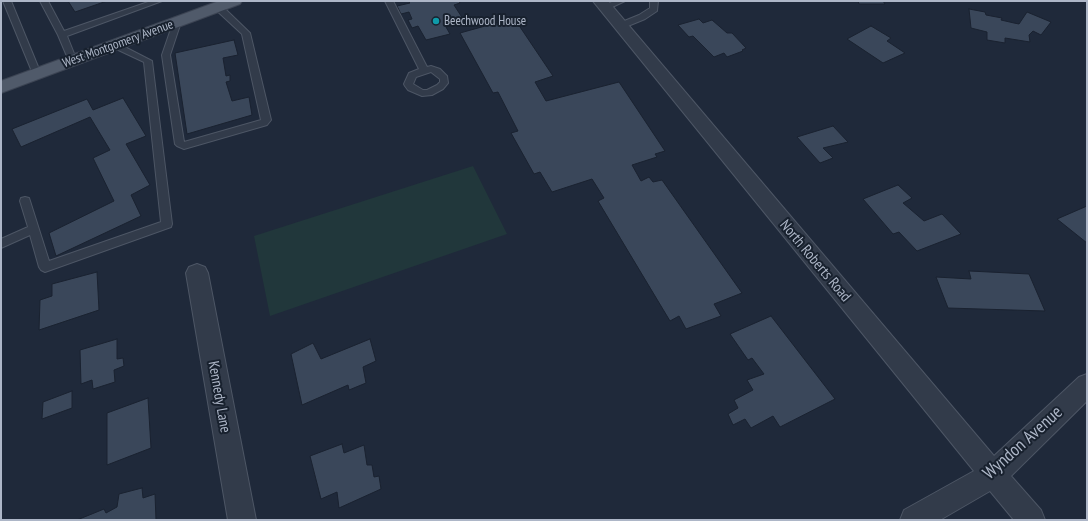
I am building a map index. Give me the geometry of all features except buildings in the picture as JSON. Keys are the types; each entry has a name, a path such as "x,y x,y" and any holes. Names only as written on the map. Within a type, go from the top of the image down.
{"main road":[{"name":"West Montgomery Avenue","path":"1,87 234,1"}],"street":[{"name":"North Roberts Road","path":"609,3 620,26 1031,520"},
{"name":"Kennedy Lane","path":"196,274 242,520"},
{"name":"Wyndon Avenue","path":"924,518 992,475 1087,385"}],"lane":[{"path":"7,1 36,74"},
{"path":"44,1 62,34 73,61"},
{"path":"62,34 158,1"},
{"path":"389,1 424,70"},
{"path":"620,26 642,17 654,9 654,1"},
{"path":"177,22 166,55 180,144 184,146 264,123 266,120 246,33 218,7"},
{"path":"25,202 45,267 167,224 148,61 115,45"},
{"path":"1,244 33,229"}],"green space":[{"path":"473,166 507,234 270,316 254,236"}],"place":[{"name":"Beechwood House","path":"436,21"}]}
